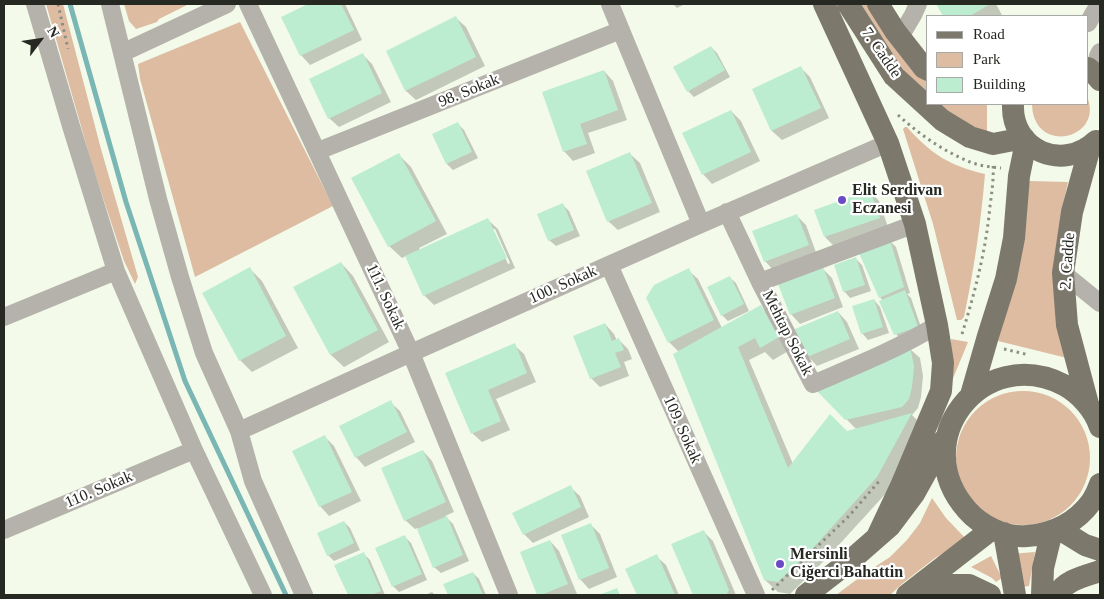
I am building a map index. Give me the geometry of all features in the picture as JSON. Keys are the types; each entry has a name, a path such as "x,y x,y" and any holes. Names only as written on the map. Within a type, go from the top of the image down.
{"main road":[{"path":"824,4 888,143 915,224 937,325 943,363 941,391 901,486 877,537"},
{"name":"7. Cadde","path":"848,4 894,76 942,120 970,137 993,144 1025,140"},
{"name":"7. Cadde","path":"878,4 900,38 926,69"},
{"path":"1013,105 1014,120 1018,131 1035,149 1046,154 1069,156 1080,152 1095,141"},
{"path":"970,395 1006,279 1014,238 1019,176 1025,140"},
{"name":"2. Cadde","path":"1088,404 1067,325 1063,273 1072,212 1095,141"},
{"path":"806,595 850,561 890,526 914,494 947,434 956,413 970,395 989,383 1009,376 1031,374 1052,379 1072,389 1088,404 1100,426"},
{"path":"947,434 944,457 948,479 958,500 973,517 998,531 1023,536 1056,530 1077,517 1092,501 1100,484"},
{"path":"1056,530 1085,545 1100,550"},
{"path":"1042,595 1043,568 1056,530"},
{"path":"907,595 998,531"},
{"path":"998,531 1015,595"},
{"path":"1057,595 1075,579 1100,571"},
{"path":"926,595 941,585 969,585 990,595"}],"street":[{"path":"35,4 116,271 194,450 263,595"},
{"path":"110,4 158,199 204,353 239,431 253,481 304,595"},
{"path":"122,54 227,4"},
{"name":"111. Sokak","path":"248,4 411,353 510,595"},
{"path":"610,4 701,224"},
{"path":"900,38 918,4"},
{"path":"1089,21 1100,4"},
{"name":"98. Sokak","path":"318,151 621,30"},
{"name":"100. Sokak","path":"239,431 727,212 888,143"},
{"name":"Mehtap Sokak","path":"727,212 760,282 813,384 894,348 937,325"},
{"path":"760,282 915,224"},
{"name":"109. Sokak","path":"609,265 756,595"},
{"path":"4,317 116,271"},
{"path":"1063,273 1100,302"},
{"name":"110. Sokak","path":"4,530 194,450"}],"path":[{"path":"969,336 960,334 982,260 994,175 993,160"},
{"path":"767,595 849,516 880,480 884,472"}],"green space":[{"path":"46,4 63,4 101,149 138,277 135,284 124,261 93,168"},
{"path":"124,4 189,4 159,19 157,22 136,29 129,21"},
{"path":"861,4 870,4 918,74 926,80 926,95 911,80"},
{"path":"240,22 333,206 195,277 140,79 138,64"},
{"path":"938,105 987,105 987,132 969,125"},
{"path":"1032,105 1089,105 1090,113 1085,124 1077,132 1066,136 1054,136 1043,130 1035,120"},
{"path":"905,127 924,145 942,158 961,167 985,174 974,263 964,317 961,320 957,320 933,224 903,129"},
{"path":"1029,181 1068,182 1063,205 1067,358 998,341"},
{"path":"951,339 968,342 940,410 949,359"},
{"path":"1023,391 1049,396 1071,410 1085,432 1090,458 1085,484 1071,506 1049,520 1023,525 997,520 975,506 961,484 956,458 961,432 975,410 997,396"},
{"path":"932,498 946,518 967,540 935,558 890,595 836,595 890,557 907,540 920,523"},
{"path":"1035,552 1029,586 1023,587 1010,554"},
{"path":"991,556 1002,578 996,582 971,567"}],"building":[{"path":"308,4 341,4 354,30 300,56 281,17"},
{"path":"936,4 990,4 972,15 942,15"},
{"path":"456,16 476,57 405,91 386,51"},
{"path":"711,46 725,70 687,92 673,67"},
{"path":"363,53 382,93 328,119 309,79"},
{"path":"801,66 821,108 771,131 752,89"},
{"path":"604,70 618,110 580,124 587,144 563,152 542,92"},
{"path":"731,110 751,152 702,175 682,133"},
{"path":"458,122 472,152 446,164 432,134"},
{"path":"630,152 652,203 607,222 586,171"},
{"path":"399,153 436,221 388,247 351,178"},
{"path":"870,190 880,218 824,237 814,210"},
{"path":"563,203 574,230 548,241 537,214"},
{"path":"797,214 809,245 764,262 752,231"},
{"path":"488,218 507,258 423,296 405,256"},
{"path":"890,240 904,287 879,298 859,253"},
{"path":"856,257 865,285 843,292 834,265"},
{"path":"341,262 378,330 330,355 293,287"},
{"path":"250,267 286,336 239,361 202,293"},
{"path":"823,267 835,298 790,315 778,284"},
{"path":"689,268 714,320 668,343 646,298 654,285"},
{"path":"730,276 744,304 721,316 707,287"},
{"path":"905,290 918,327 894,335 879,301"},
{"path":"874,299 883,327 861,334 852,306"},
{"path":"761,305 779,337 760,348 755,338 738,347 788,468 830,414 847,431 912,413 877,477 814,547 778,582 764,580 673,354"},
{"path":"838,311 850,339 807,357 795,329"},
{"path":"605,323 612,341 619,338 624,350 615,353 621,367 590,379 573,336"},
{"path":"515,343 527,373 488,390 501,421 471,434 445,373"},
{"path":"910,347 914,366 912,387 909,399 902,407 845,420 815,389"},
{"path":"391,400 407,432 355,458 339,426"},
{"path":"325,435 352,492 319,507 292,451"},
{"path":"423,450 446,502 404,521 381,468"},
{"path":"571,485 581,507 523,535 512,513"},
{"path":"447,516 463,555 433,568 417,529"},
{"path":"344,521 354,543 327,556 317,533"},
{"path":"591,523 609,568 579,580 561,535"},
{"path":"704,530 729,590 726,595 693,595 671,544"},
{"path":"405,535 422,574 392,587 375,548"},
{"path":"550,540 568,584 537,595 520,552"},
{"path":"364,552 381,591 371,595 348,595 334,565"},
{"path":"657,554 675,595 637,595 625,569"},
{"path":"473,572 483,595 448,595 443,584"},
{"path":"617,588 620,595 599,595"}],"waterway":[{"path":"70,4 126,202 185,381 286,595"}],"place":[{"name":"Elit Serdivan Eczanesi","path":"842,200"},
{"name":"Mersinli Ciğerci Bahattin","path":"780,564"}]}
